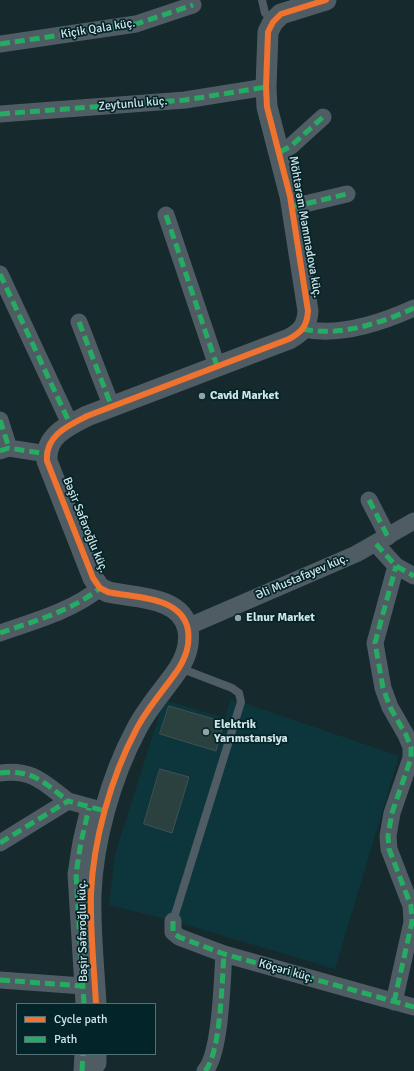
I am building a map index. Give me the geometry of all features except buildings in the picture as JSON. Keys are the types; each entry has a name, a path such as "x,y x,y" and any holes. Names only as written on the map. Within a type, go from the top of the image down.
{"street":[{"path":"273,22 298,3 326,0"},
{"name":"Kiçik Qala küç.","path":"0,44 136,24 193,5"},
{"name":"Möhtərəm Məmmədova küç.","path":"273,22 268,32 266,87 268,111 280,152 292,207 308,311 307,320 303,329"},
{"name":"Zeytunlu küç.","path":"0,114 185,100 266,87"},
{"path":"280,152 291,146 323,117"},
{"path":"292,207 347,194"},
{"path":"166,215 217,366"},
{"path":"0,274 70,424"},
{"path":"0,420 4,449 47,454 53,438 70,424 112,405 289,339 303,329 320,333 343,330 372,323 414,308"},
{"path":"79,322 112,405"},
{"name":"Bəşir Səfəroğlu küç.","path":"47,454 48,461 93,578 100,588 108,592 169,605 179,611 187,627 189,639 188,650 179,668 135,731 118,773 97,810 95,857 91,894 92,958 96,1003"},
{"path":"369,500 382,541 396,566 414,576"},
{"name":"Əli Mustafayev küç.","path":"187,627 382,541 414,521"},
{"path":"394,1002 412,922 411,906 389,850 388,836 392,813 412,758 411,747 390,707 383,688 375,643 396,566"},
{"path":"0,633 72,606 89,598 100,588"},
{"path":"0,773 16,771 38,777 68,801 97,810 80,842 76,874 84,1003"},
{"path":"0,843 68,801"},
{"name":"Köçəri küç.","path":"173,921 173,932 179,937 224,954 414,1007"},
{"path":"205,1071 209,1066 216,1038 224,954"},
{"path":"0,980 83,986"}],"lane":[{"path":"262,0 265,13 273,22"},
{"path":"173,921 241,702 240,693 232,688 179,668"}],"shaded area":[{"path":"164,700 225,718 230,700 241,702 399,756 335,969 173,921 109,905 115,854"}],"marked path":[{"path":"0,44 136,24 193,5"},
{"path":"0,114 185,100 266,87"},
{"path":"280,152 291,146 323,117"},
{"path":"292,207 347,194"},
{"path":"166,215 217,366"},
{"path":"0,274 70,424"},
{"path":"303,329 317,331 346,330 388,319 414,308"},
{"path":"79,322 111,405"},
{"path":"0,420 9,448"},
{"path":"0,451 9,448 47,454"},
{"path":"369,500 388,537"},
{"path":"376,544 396,566 414,576"},
{"path":"394,1002 412,922 411,906 389,849 388,836 392,813 411,758 411,747 390,707 383,688 375,643 396,566"},
{"path":"0,633 39,620 65,609 89,596 100,588"},
{"path":"0,773 21,773 37,778 68,801"},
{"path":"0,843 68,801 105,811"},
{"path":"84,1003 76,874 81,842 89,808"},
{"path":"173,921 173,932 179,937 224,954 414,1007"},
{"path":"205,1071 210,1062 218,1033 224,954"},
{"path":"0,980 83,986"},
{"path":"82,1071 83,1055"}],"cycle path":[{"path":"96,1003 91,894 95,853 105,810 119,768 136,730 145,714 174,676 181,664 188,645 188,630 184,619 177,611 167,605 156,600 108,592 100,588 93,578 47,461 47,452 54,438 59,433 87,416 289,339 297,334 305,325 308,311 290,196 267,107 266,87 268,32 273,22 281,14 326,0"}],"place":[{"name":"Cavid Market","path":"202,396"},
{"name":"Elnur Market","path":"238,618"},
{"name":"Elektrik Yarımstansiya","path":"206,732"}]}
